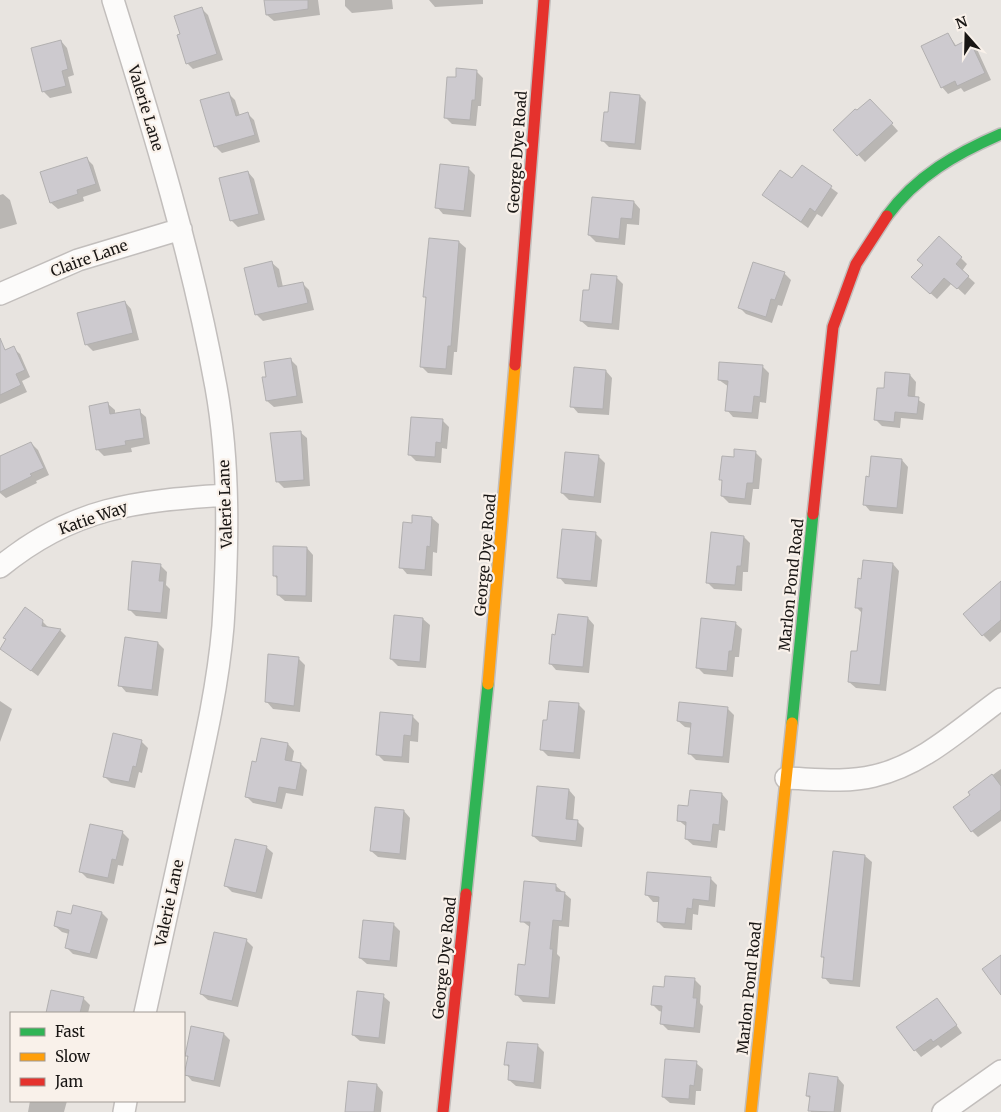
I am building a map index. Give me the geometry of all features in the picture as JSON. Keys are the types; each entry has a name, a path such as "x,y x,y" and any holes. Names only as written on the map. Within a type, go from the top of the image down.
{"street":[{"name":"Valerie Lane","path":"113,0 168,178 181,230 216,388 226,495 226,554 222,628 213,701 145,1012"},
{"name":"George Dye Road","path":"443,1112 498,583 544,0"},
{"name":"Marlon Pond Road","path":"751,1112 833,327 841,296 852,267 886,214 911,188 939,166 966,149 1001,134"},
{"name":"Claire Lane","path":"0,294 78,260 181,230"},
{"name":"Katie Way","path":"0,567 49,533 82,518 117,507 152,500 226,495"},
{"path":"786,778 848,780 874,776 899,769 923,756 1001,699"},
{"path":"943,1112 1001,1071"}],"building":[{"path":"264,0 308,0 308,9 266,15"},
{"path":"202,7 217,54 186,64 177,35 180,34 174,16"},
{"path":"948,33 955,46 969,39 985,73 957,86 955,81 941,88 921,46"},
{"path":"61,40 68,69 62,71 66,86 42,92 31,48"},
{"path":"456,68 477,70 475,100 472,100 470,120 444,118 447,77 456,77"},
{"path":"229,92 236,116 248,112 255,135 214,147 200,100"},
{"path":"610,92 640,95 635,144 601,141 604,112 608,112"},
{"path":"870,99 893,123 857,156 833,130 855,109 857,110"},
{"path":"87,157 96,184 77,190 78,194 50,203 40,172"},
{"path":"440,164 469,167 464,211 435,208"},
{"path":"802,165 832,186 815,212 810,208 801,222 762,195 780,170 792,178"},
{"path":"248,171 259,214 230,221 219,178"},
{"path":"592,197 634,201 632,219 621,218 619,239 588,235"},
{"path":"939,236 962,257 956,264 969,276 957,289 944,278 930,294 911,277 923,265 917,260"},
{"path":"429,238 459,241 451,346 448,346 446,369 420,367 426,297 423,297"},
{"path":"272,261 278,287 303,282 308,303 255,315 244,268"},
{"path":"753,262 785,272 775,300 771,299 766,317 738,308"},
{"path":"591,274 617,276 612,324 580,321 583,290 589,290"},
{"path":"125,301 133,333 85,345 77,313"},
{"path":"0,338 5,350 14,346 25,370 16,374 21,385 0,395"},
{"path":"291,358 297,396 266,401 262,377 266,377 264,362"},
{"path":"719,362 763,365 760,397 754,396 752,413 725,411 728,381 718,380"},
{"path":"574,367 606,370 603,409 570,407"},
{"path":"885,372 910,374 908,396 919,397 917,414 895,412 894,422 874,420 877,388 884,388"},
{"path":"108,402 110,414 140,409 144,438 125,441 126,445 96,450 89,406"},
{"path":"411,417 443,419 441,443 436,442 435,457 408,455"},
{"path":"301,431 304,480 276,482 270,433"},
{"path":"31,442 44,468 0,492 0,456"},
{"path":"734,449 756,451 753,483 747,483 745,499 721,496 722,480 719,480 722,456 734,457"},
{"path":"565,452 599,455 594,497 561,493"},
{"path":"871,456 902,459 897,508 863,505 866,476 869,477"},
{"path":"412,515 432,517 430,547 427,546 425,570 399,568 403,522 412,523"},
{"path":"562,529 596,532 591,581 557,578"},
{"path":"711,532 744,536 741,566 737,566 735,585 706,583"},
{"path":"273,546 307,547 306,596 277,595 277,576 273,576"},
{"path":"863,560 893,563 880,685 848,682 851,651 857,651 862,608 855,608 858,578 861,579"},
{"path":"132,561 161,564 159,581 164,581 161,613 128,610"},
{"path":"1001,581 1001,620 982,636 963,614"},
{"path":"25,607 43,620 42,626 61,629 31,671 0,649 6,639 3,638"},
{"path":"558,614 588,617 583,667 549,664 552,634 555,635"},
{"path":"394,615 423,618 420,662 390,659"},
{"path":"701,618 736,622 732,651 729,651 727,671 696,668"},
{"path":"125,637 158,642 152,690 118,686"},
{"path":"268,654 299,657 294,706 265,702"},
{"path":"549,701 579,703 574,753 540,750 543,720 547,720"},
{"path":"679,702 728,707 723,757 688,754 691,723 677,721"},
{"path":"380,712 413,715 411,736 404,735 402,757 376,755"},
{"path":"113,733 142,740 136,767 133,766 129,782 103,777"},
{"path":"261,738 288,743 285,760 301,763 296,790 279,787 276,803 245,797 252,761 256,762"},
{"path":"992,774 1001,786 1001,810 971,832 953,807 970,795 968,792"},
{"path":"537,786 569,789 566,819 578,820 576,841 532,836"},
{"path":"690,790 722,793 719,825 713,824 711,842 685,839 686,822 677,821 678,805 688,806"},
{"path":"375,807 404,810 400,854 370,851"},
{"path":"90,824 123,831 116,860 112,859 108,878 79,872"},
{"path":"235,839 267,846 256,893 224,886"},
{"path":"833,851 865,855 853,981 822,978 824,957 821,957"},
{"path":"647,872 711,877 709,901 693,899 692,909 687,908 685,924 657,922 659,897 645,895"},
{"path":"524,881 556,884 556,891 565,892 562,921 553,920 550,949 553,949 549,998 515,995 518,964 525,965 530,922 520,922"},
{"path":"73,905 102,912 90,954 65,948 69,930 54,926 57,911 71,914"},
{"path":"363,920 394,923 390,961 359,958"},
{"path":"214,932 247,939 232,1001 200,994"},
{"path":"1001,955 1001,995 982,969"},
{"path":"665,976 695,978 693,998 697,998 694,1028 660,1024 662,1006 651,1005 653,986 664,987"},
{"path":"51,990 84,997 80,1012 46,1012"},
{"path":"357,991 384,994 379,1038 352,1035"},
{"path":"937,998 957,1025 933,1042 931,1039 914,1051 896,1027"},
{"path":"191,1026 224,1033 214,1081 185,1075 188,1056 185,1056"},
{"path":"507,1042 538,1044 534,1083 508,1080 509,1065 504,1065"},
{"path":"665,1059 697,1061 694,1086 690,1085 689,1099 662,1097"},
{"path":"809,1073 838,1077 834,1112 808,1111 810,1096 806,1096"},
{"path":"348,1081 377,1084 374,1112 345,1112"}],"traffic: fast":[{"path":"887,216 898,202 924,177 969,149 1001,134"},
{"path":"792,723 813,514"},
{"path":"466,894 488,684"}],"traffic: slow":[{"path":"488,684 515,365"},
{"path":"751,1112 792,723"}],"traffic: jam":[{"path":"515,365 544,0"},
{"path":"813,514 833,327 856,264 887,216"},
{"path":"443,1112 466,894"}]}
